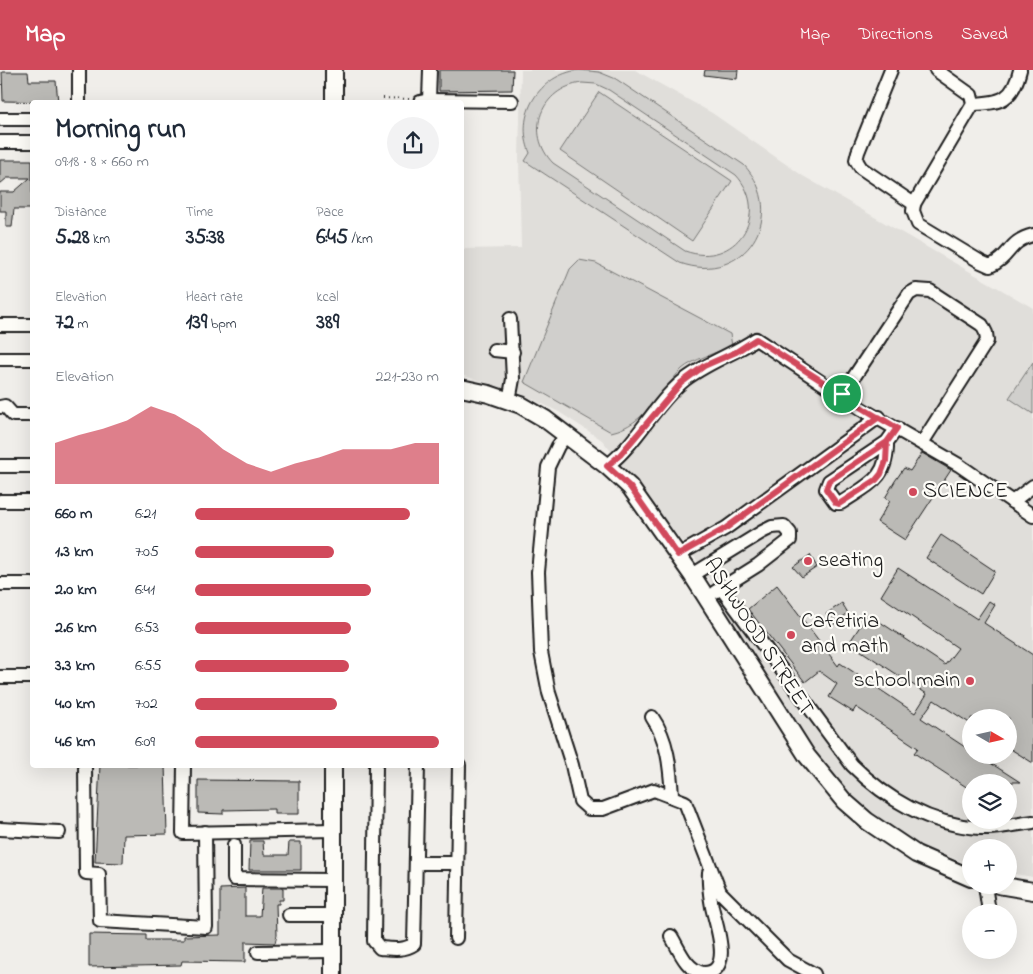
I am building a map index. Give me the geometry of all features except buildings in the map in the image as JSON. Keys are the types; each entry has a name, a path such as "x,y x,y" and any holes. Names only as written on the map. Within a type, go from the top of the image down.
{"main road":[{"path":"334,70 334,100"},
{"name":"ASHWOOD STREET","path":"464,389 509,401 545,419 567,434 630,487 692,575 807,756 844,801 866,821 916,854 962,874"},
{"path":"333,768 333,974"},
{"path":"1017,888 1033,891"}],"street":[{"path":"79,70 79,100"},
{"path":"421,100 430,70"},
{"path":"891,70 856,160 861,168 914,204"},
{"path":"936,70 971,95 973,104 914,204 918,224 990,266 1000,262 1019,238 1033,235"},
{"path":"973,104 994,103 1007,97 1016,85 1020,70"},
{"path":"464,101 512,101"},
{"path":"0,119 30,119"},
{"path":"0,142 30,142"},
{"path":"842,394 909,294 916,290 930,291 982,325 987,340 922,443"},
{"path":"509,401 513,379 510,319"},
{"path":"0,325 30,325"},
{"path":"607,466 627,448 681,383 704,366 736,352 756,339 842,394 860,408 879,417 958,465 1033,516"},
{"path":"494,350 513,352"},
{"path":"0,359 30,359"},
{"path":"0,406 5,406 13,415 30,415"},
{"path":"678,555 726,528 879,417"},
{"path":"887,442 886,465 876,480 841,503 836,503 826,489 829,481 887,442 897,428"},
{"path":"567,434 548,467 538,572 541,652 549,693 572,765 580,801 590,809 603,809 654,790 672,795 686,802 720,892 788,960 814,974"},
{"path":"0,466 30,466"},
{"path":"1012,502 1033,486"},
{"path":"0,501 30,501"},
{"path":"692,575 772,527 784,526 790,533 790,540 758,565 706,598"},
{"path":"0,584 30,584"},
{"path":"721,588 852,765 866,779 918,814 945,824 981,828 1033,822"},
{"path":"0,677 30,677"},
{"path":"652,718 659,728 666,747 672,795"},
{"path":"85,768 86,873 99,874 100,921 206,927 204,832"},
{"path":"184,768 183,833 333,830"},
{"path":"376,768 374,941 380,948 408,948 414,944 418,768"},
{"path":"456,938 459,768"},
{"path":"0,829 59,832"},
{"path":"234,845 234,879 333,880"},
{"path":"416,863 457,863"},
{"path":"672,936 685,961 695,971 705,974 714,971 720,964 720,937 709,890 710,868"},
{"path":"289,915 333,915"},
{"path":"258,952 333,951"}],"path":[{"path":"383,98 408,100"}],"shaded area":[{"path":"521,70 635,70 712,113 803,176 1033,308 1033,877 1017,874 1017,839 962,839 962,862 912,843 844,790 801,733 750,651 699,563 602,440 559,412 520,393 464,376 464,249 521,248 519,158"},
{"path":"579,70 599,72 616,79 744,165 757,185 762,205 761,224 753,241 741,255 723,264 703,267 680,263 525,161 530,153 525,125 528,111 542,88 565,73","holes":["582,83 596,84 609,90 736,175 746,190 750,206 749,221 743,234 733,245 719,252 703,255 685,251 553,163 544,151 540,139 539,126 541,114 547,103 556,93"]},
{"path":"599,92 732,181 692,241 560,151"},
{"path":"579,260 596,263 730,334 732,346 686,366 643,415 623,428 611,432 524,382 570,269"},
{"path":"1033,362 1033,414 1009,398"}],"place":[{"name":"SCIENCE","path":"913,492"},
{"name":"seating","path":"808,561"},
{"name":"Cafetiria and math","path":"791,635"},
{"name":"school main","path":"970,681"}],"route":[{"path":"842,394 756,339 736,352 704,366 681,383 634,440 607,466 630,487 678,555 726,528 879,417 897,428 887,442 886,465 876,480 839,504 836,503 826,489 829,481 887,442 897,428 879,417 860,408 842,394"}]}
